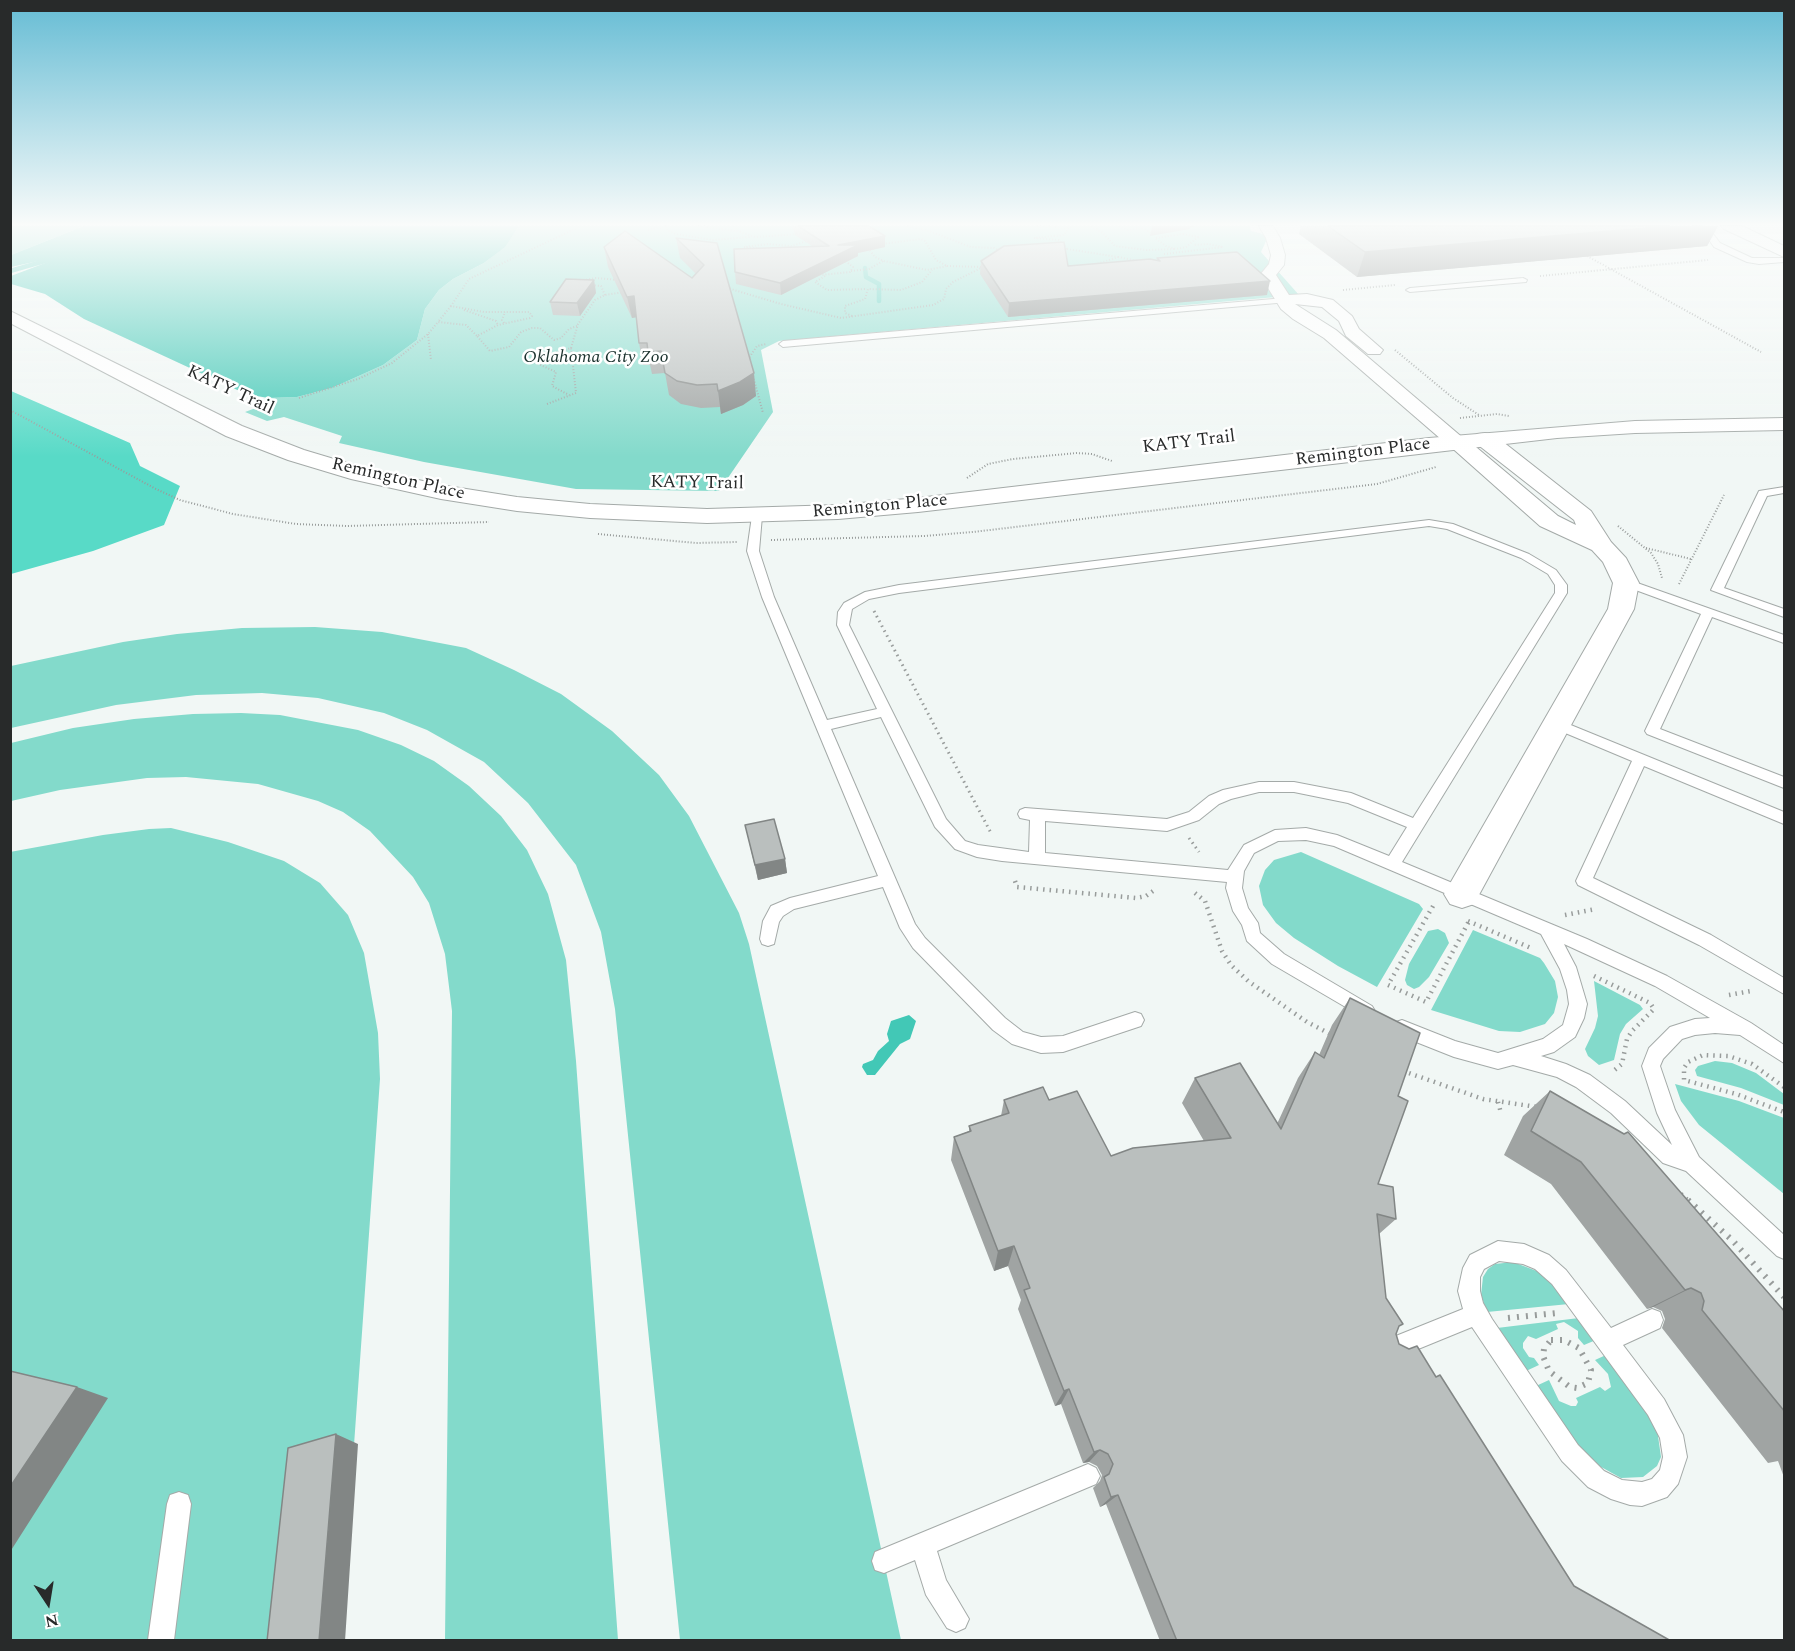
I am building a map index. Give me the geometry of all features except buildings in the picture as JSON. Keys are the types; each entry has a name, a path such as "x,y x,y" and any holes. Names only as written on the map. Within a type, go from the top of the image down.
{"main road":[{"name":"Remington Place","path":"10,316 234,430 296,455 359,474 441,492 516,504 652,515 757,516 918,505 1471,428 1785,424"},
{"path":"1466,908 1556,724 1621,609 1626,583 1613,558 1601,546 1549,520 1471,428"}],"street":[{"path":"1287,303 1291,311 1330,334 1471,428"},
{"path":"1327,303 1346,319 1352,332 1431,397"}],"lane":[{"path":"783,344 1250,303"},
{"path":"1785,490 1763,493 1717,590 1785,613"},
{"path":"757,516 754,558 899,911 919,943 999,1024 1018,1038 1041,1045 1063,1044 1135,1020"},
{"path":"1234,877 976,851 954,840 940,823 843,625 844,612 848,606 865,596 899,589 1429,523 1441,524 1536,561 1559,579 1562,590 1392,864"},
{"path":"1626,583 1785,639"},
{"path":"1708,612 1652,731 1785,783"},
{"path":"822,726 885,712"},
{"path":"1556,724 1785,818"},
{"path":"1640,758 1584,881 1705,940 1785,987"},
{"path":"1037,858 1032,814 1167,825 1194,816 1214,800 1228,794 1259,787 1294,787 1351,798 1416,825"},
{"path":"1547,930 1568,968 1576,990 1578,1004 1575,1018 1569,1030 1548,1046 1498,1061 1417,1035 1374,1016 1278,959 1253,936 1237,899 1234,877 1240,859 1249,849 1275,836 1306,834 1337,841 1392,864 1466,908 1547,930 1661,981 1745,1029 1785,1055"},
{"path":"768,939 771,921 777,911 790,904 886,880"},
{"path":"1745,1029 1715,1025 1695,1027 1676,1033 1655,1054 1650,1066 1656,1089 1692,1164 1785,1249"},
{"path":"1511,1057 1533,1060 1583,1081 1617,1107 1670,1156 1692,1164"},
{"path":"1506,1251 1524,1254 1542,1262 1559,1277 1585,1310 1656,1407 1671,1435 1675,1457 1670,1476 1666,1483 1650,1492 1619,1491 1596,1479 1578,1463 1478,1317 1469,1292 1473,1268 1477,1262 1490,1253 1506,1251"},
{"path":"1384,1352 1478,1317"},
{"path":"1608,1341 1652,1320"},
{"path":"884,1561 1088,1476"},
{"path":"161,1641 179,1504"},
{"path":"923,1545 935,1586 956,1619"}],"path":[{"path":"299,398 358,379 392,363 428,334 454,303"},
{"path":"547,404 576,393 571,348 577,327 593,303"},
{"path":"783,303 832,317 937,303"},
{"path":"853,303 845,306 845,313 853,316"},
{"path":"1672,303 1761,352"},
{"path":"452,306 484,312 527,311 532,316 498,325 477,336"},
{"path":"452,306 496,321 498,325"},
{"path":"504,324 502,320 505,312"},
{"path":"438,322 466,325 486,350 492,352 509,346 521,332 532,328 540,328 554,340 561,338 569,328 577,327"},
{"path":"428,334 431,360"},
{"path":"1391,347 1453,398 1471,428"},
{"path":"569,395 552,386 556,372 530,361 571,348"},
{"path":"748,349 754,351"},
{"path":"744,377 753,376"},
{"path":"10,410 156,489 180,500 233,514 296,524 347,526 495,522"},
{"name":"KATY Trail","path":"965,480 988,464 1013,459 1077,453 1092,454 1116,463"},
{"path":"780,539 924,536 973,532 1377,484 1441,466"},
{"path":"1679,585 1724,495"},
{"path":"587,533 696,543 730,542"},
{"path":"1645,548 1653,548 1691,560"},
{"path":"873,609 996,842"},
{"path":"1188,836 1199,852"},
{"path":"1015,881 1017,887 1136,898 1146,896 1161,886"},
{"path":"1188,889 1197,893 1205,901 1222,951 1231,965 1248,981 1297,1015 1336,1036"},
{"path":"1434,906 1388,985 1426,1002 1466,908"},
{"path":"1578,912 1599,908"},
{"path":"1594,976 1650,1003 1654,1009 1632,1031 1622,1064 1612,1072"},
{"path":"1785,1087 1752,1064 1728,1056 1703,1055 1688,1062 1684,1068 1684,1080 1736,1094 1785,1112"},
{"path":"1394,1066 1455,1091 1498,1102 1545,1109"},
{"path":"1498,1102 1501,1113"},
{"path":"1675,1189 1732,1240 1785,1297"},
{"path":"1478,1317 1585,1310"},
{"path":"1551,1340 1564,1340 1579,1348 1589,1363 1591,1377 1583,1386 1577,1388 1562,1383 1549,1371 1543,1356 1546,1344 1551,1340"}],"green space":[{"name":"Oklahoma City Zoo","path":"429,303 1208,303 779,341 761,350 773,412 719,491 576,489 424,462 339,443 342,436 284,417 267,421 245,412 261,406 268,398 297,397 332,388 383,365 417,340 425,309"},
{"path":"315,627 382,632 466,648 514,670 561,694 612,731 659,775 689,816 739,913 749,944 901,1640 680,1640 615,1009 601,932 576,865 528,803 484,762 427,730 384,713 318,698 262,693 196,695 116,705 11,728 11,666 123,642 177,634 242,628"},
{"path":"241,713 280,715 358,730 401,745 434,761 469,786 501,816 527,850 548,894 566,960 576,1061 618,1640 445,1640 452,1011 445,954 429,903 413,877 370,831 343,812 318,801 258,784 186,777 147,778 60,790 11,801 11,743 73,728 134,719"},
{"path":"171,828 228,842 284,861 320,883 348,915 364,953 378,1033 380,1079 354,1445 295,1640 11,1640 10,852 103,835"},
{"path":"1301,852 1419,904 1423,909 1377,987 1294,938 1276,923 1263,905 1259,886 1265,870 1274,860"},
{"path":"1438,929 1445,933 1449,943 1429,977 1414,989 1407,985 1405,980 1409,964 1428,931"},
{"path":"1473,930 1540,958 1544,963 1555,981 1558,997 1554,1013 1545,1024 1520,1032 1499,1031 1431,1010"},
{"path":"1594,981 1640,1005 1643,1009 1626,1024 1620,1034 1614,1060 1599,1065 1588,1056 1585,1049 1598,1016"},
{"path":"1715,1061 1732,1063 1756,1073 1784,1094 1784,1105 1741,1088 1697,1076 1695,1070 1698,1066"},
{"path":"1675,1084 1739,1101 1784,1118 1784,1194 1699,1125 1681,1101"},
{"path":"1513,1262 1542,1273 1569,1304 1487,1312 1481,1295 1483,1277 1495,1264"},
{"path":"1579,1318 1596,1340 1584,1345 1578,1338 1578,1331 1564,1322 1556,1324 1558,1329 1536,1339 1528,1336 1523,1343 1523,1348 1539,1365 1526,1371 1497,1328"},
{"path":"1606,1355 1650,1413 1657,1429 1661,1457 1657,1466 1643,1477 1621,1478 1594,1463 1583,1453 1536,1386 1549,1380 1559,1401 1576,1406 1578,1402 1576,1398 1600,1387 1605,1391 1611,1387 1608,1374 1595,1360"}],"shaded area":[{"path":"59,303 429,303 425,309 417,340 383,365 332,388 297,397 268,398 246,394 84,319"},
{"path":"11,391 130,443 140,466 180,486 164,525 93,551 11,574"},
{"path":"909,1015 916,1021 910,1039 900,1044 875,1075 867,1075 862,1067 863,1064 873,1060 878,1051 889,1041 887,1034 891,1021"}]}
